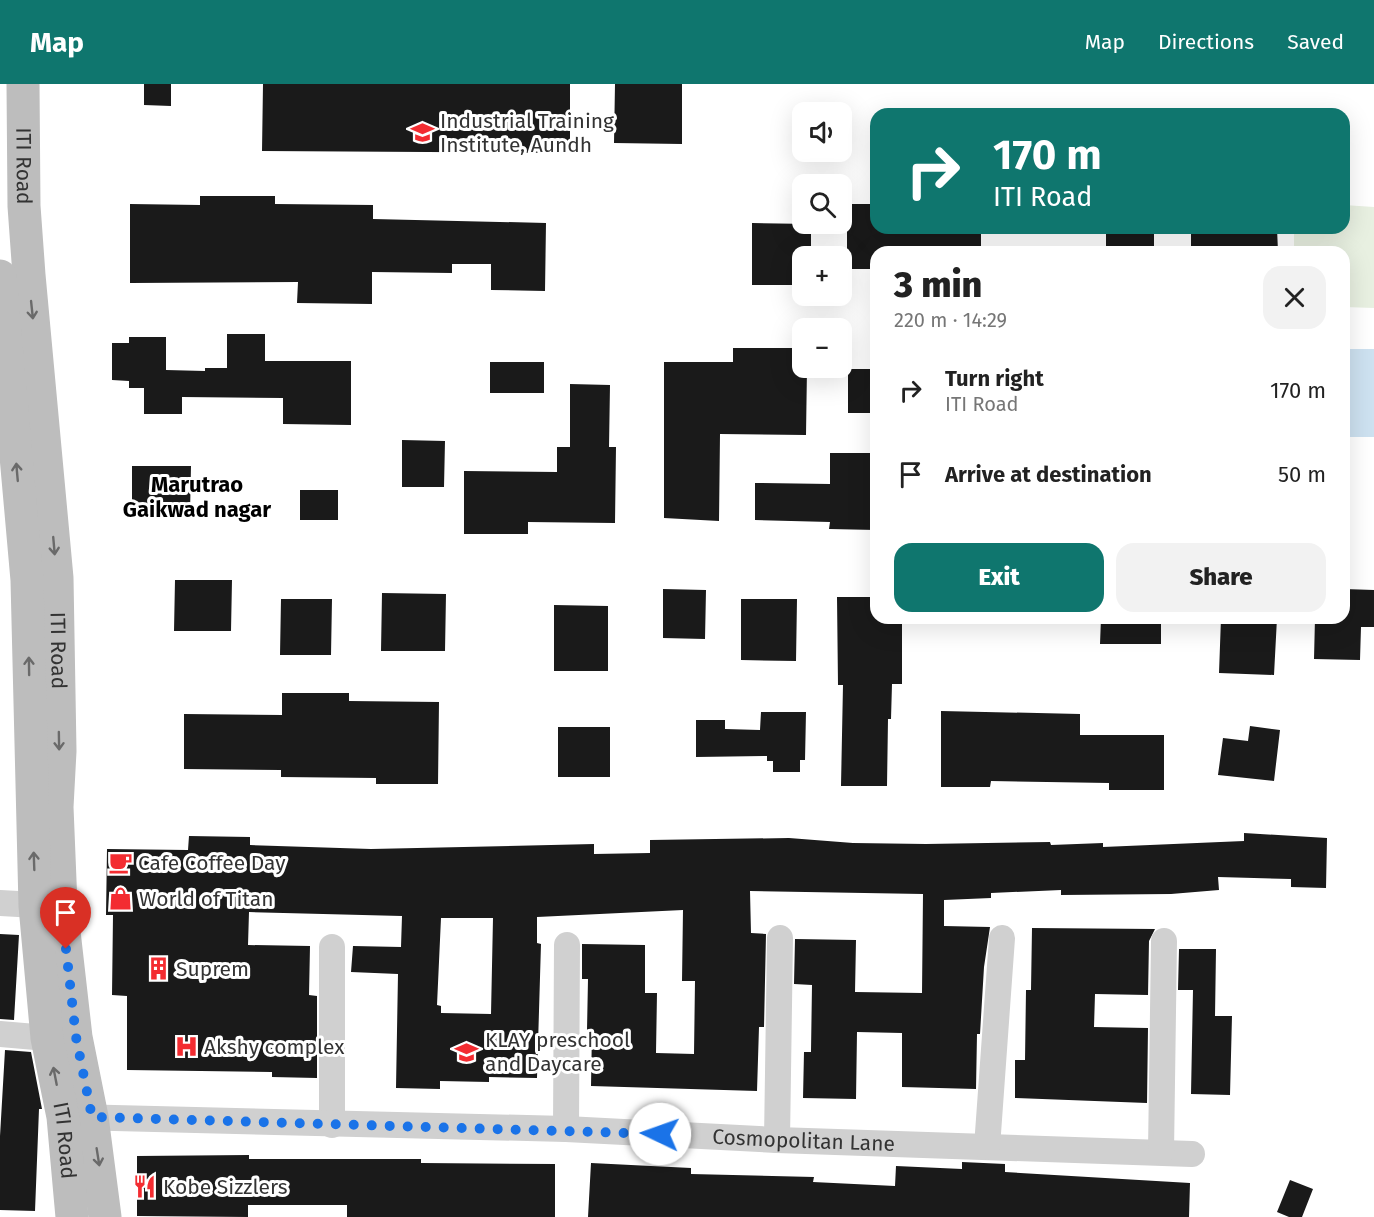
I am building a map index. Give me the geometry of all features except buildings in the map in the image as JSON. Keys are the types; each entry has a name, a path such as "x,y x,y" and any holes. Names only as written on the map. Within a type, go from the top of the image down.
{"main road":[{"name":"ITI Road","path":"23,84 24,206 10,276 48,906 47,1038 77,1117 105,1217"},
{"name":"ITI Road","path":"48,906 76,1037 77,1117 72,1217"}],"street":[{"path":"0,903 48,906"},
{"path":"777,1140 780,938"},
{"path":"987,1147 1002,938"},
{"path":"1161,1152 1164,941"},
{"path":"566,1129 567,945"},
{"path":"332,947 332,1125"},
{"path":"0,1034 47,1038"},
{"name":"Cosmopolitan Lane","path":"77,1117 566,1129 777,1140 1192,1154"}],"green space":[{"path":"1350,205 1374,207 1374,308 1350,307 1350,246 1294,246 1294,234 1350,234"}],"water":[{"path":"1350,349 1374,349 1374,437 1350,437"}],"place":[{"name":"Industrial Training Institute, Aundh","path":"422,133"},
{"name":"Cafe Coffee Day","path":"120,863"},
{"name":"World of Titan","path":"121,899"},
{"name":"Suprem","path":"158,969"},
{"name":"Akshy complex","path":"186,1047"},
{"name":"KLAY preschool and Daycare","path":"467,1052"},
{"name":"Kobe Sizzlers","path":"145,1187"}],"district":[{"name":"Marutrao Gaikwad nagar","path":"197,497"}],"route":[{"path":"66,949 76,1037 92,1117 332,1125 566,1129 660,1134"}]}
